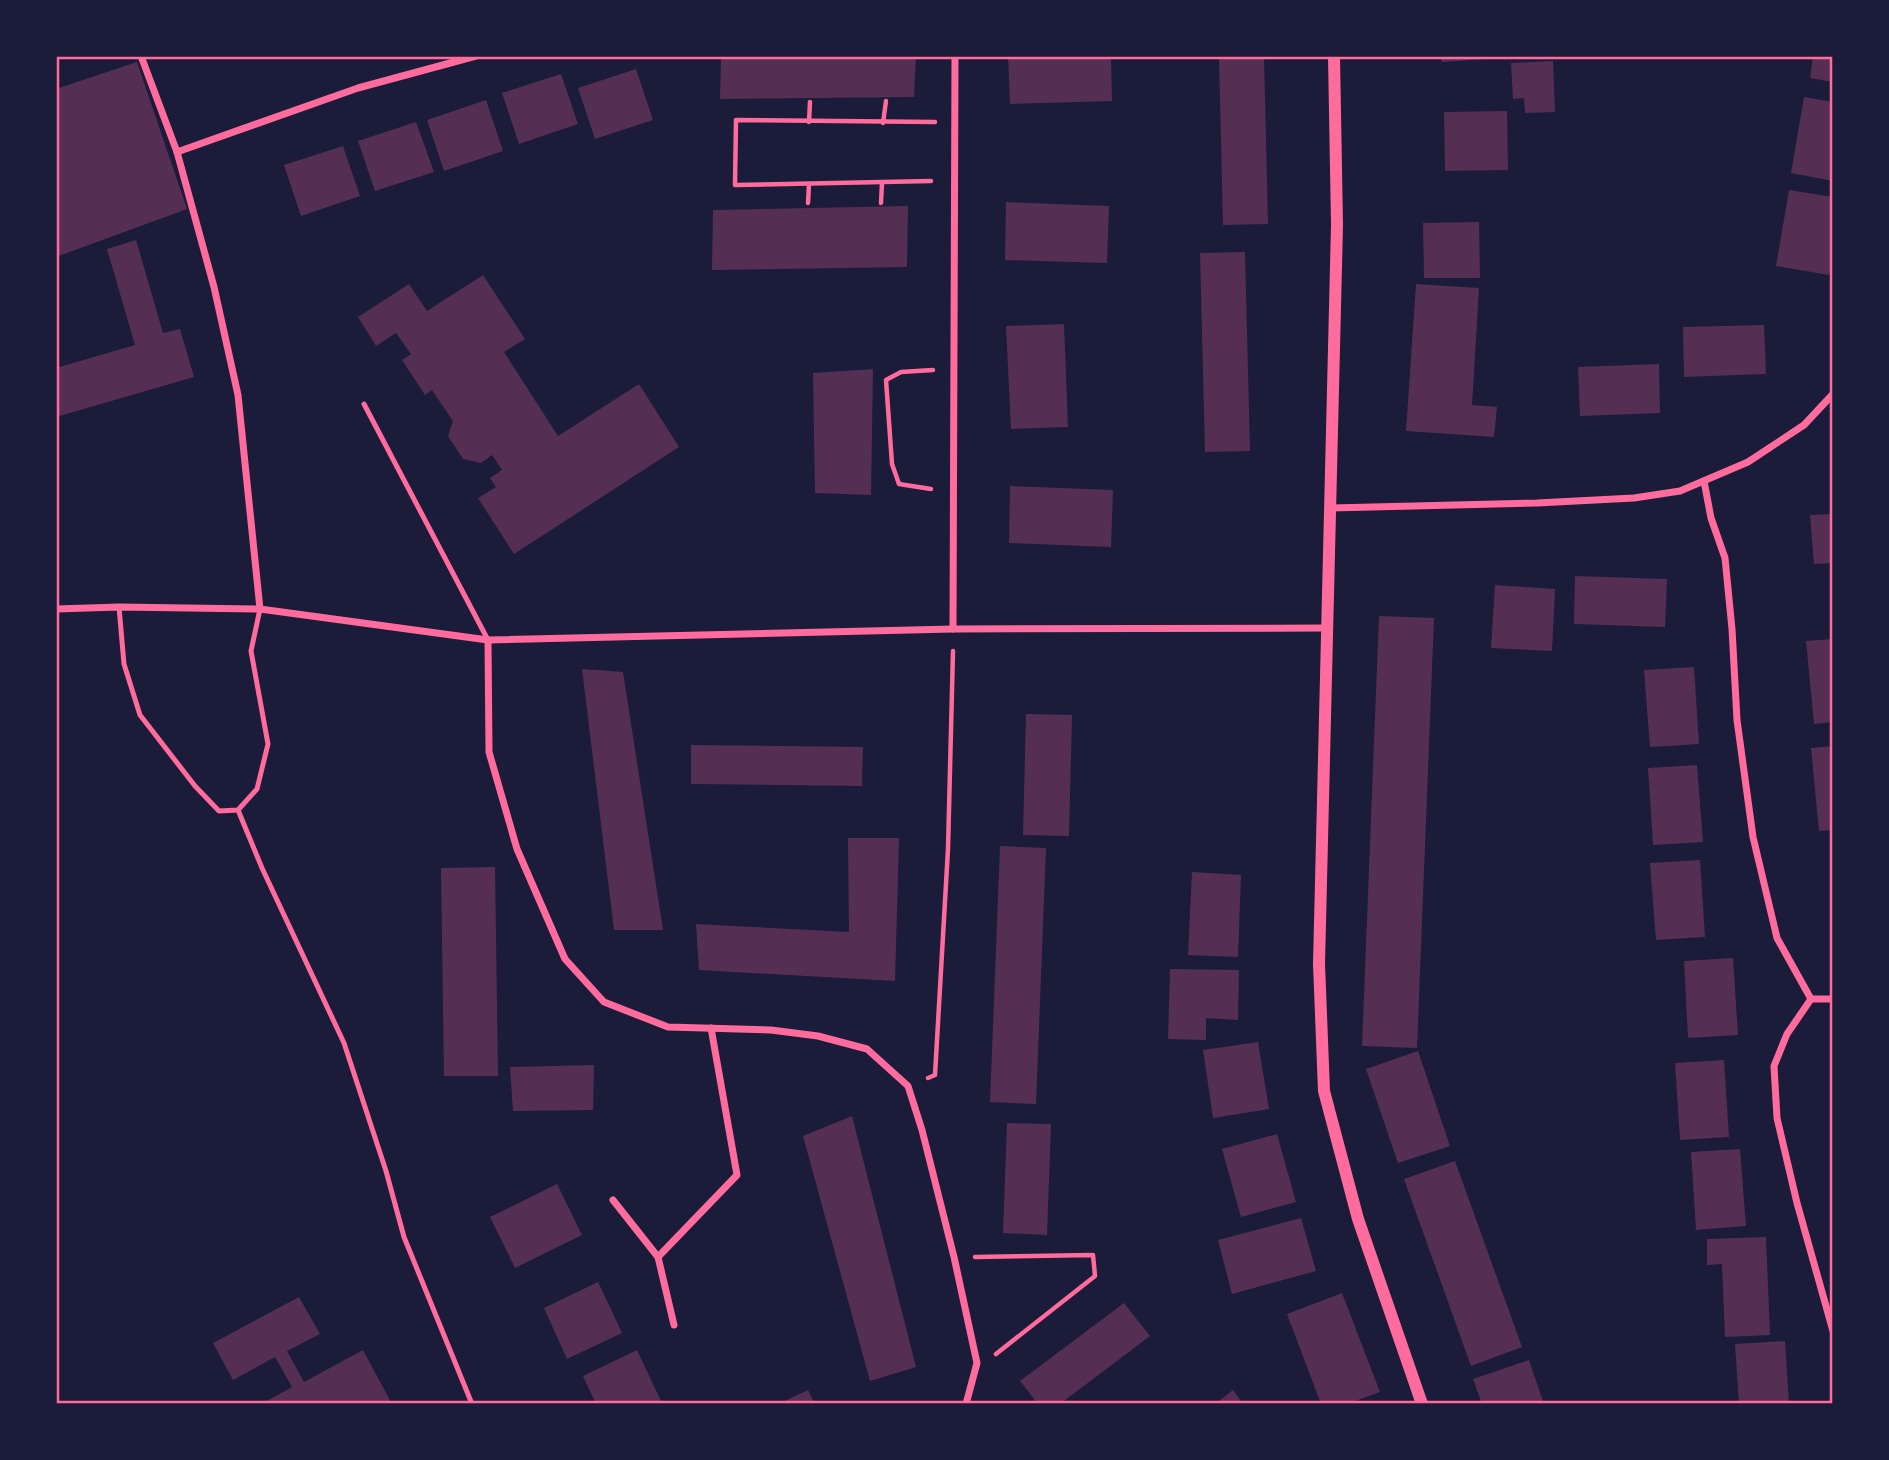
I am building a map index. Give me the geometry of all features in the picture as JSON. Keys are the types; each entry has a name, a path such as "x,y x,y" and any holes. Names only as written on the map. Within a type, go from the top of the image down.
{"street":[{"path":"141,56 177,152 214,287 238,395 260,610"},
{"path":"177,152 358,88 475,56"},
{"path":"953,629 955,56"},
{"path":"1334,56 1337,225 1319,964 1324,1091 1358,1219 1422,1404"},
{"path":"1331,508 1536,503 1634,498 1680,491 1748,461 1804,425 1833,394"},
{"path":"1704,481 1711,518 1725,558 1737,720 1753,837 1777,938 1811,999"},
{"path":"56,609 119,607 260,610 488,640 953,629 1327,628"},
{"path":"488,640 489,752 517,849 565,958 604,1002 668,1027 771,1030 818,1036 867,1049 908,1086 954,1257 977,1363 966,1404"},
{"path":"1811,999 1833,999"},
{"path":"1811,999 1787,1034 1774,1066 1777,1118 1797,1203 1833,1331"},
{"path":"658,1257 737,1175 711,1028"},
{"path":"613,1200 658,1257 674,1325"}],"lane":[{"path":"364,404 488,640"},
{"path":"119,607 124,664 140,715 195,786 219,811 238,810 257,789 268,744 251,651 260,610"},
{"path":"238,810 262,868 344,1043 386,1171 404,1237 472,1404"}],"path":[{"path":"883,123 886,101"},
{"path":"809,122 810,102"},
{"path":"953,180 735,186 736,120 883,123 955,121"},
{"path":"881,203 882,183"},
{"path":"808,184 808,203"},
{"path":"954,492 899,484 892,464 886,380 901,372 955,369"},
{"path":"908,1086 935,1075 948,849 953,629"},
{"path":"954,1257 1093,1255 1095,1276 1002,1351 977,1363"}],"building":[{"path":"721,56 916,56 914,97 720,99"},
{"path":"1008,56 1111,56 1112,101 1010,104"},
{"path":"1219,56 1264,56 1268,224 1223,225"},
{"path":"1441,56 1501,56 1501,58 1442,62"},
{"path":"1813,56 1833,56 1833,82 1810,78"},
{"path":"1553,61 1555,112 1525,113 1524,98 1513,99 1511,63"},
{"path":"137,62 187,209 56,257 56,89"},
{"path":"636,69 653,120 595,139 578,88"},
{"path":"561,74 578,124 519,144 502,93"},
{"path":"1804,97 1833,102 1833,181 1791,173"},
{"path":"486,100 503,151 444,171 427,120"},
{"path":"1507,111 1508,170 1445,171 1444,112"},
{"path":"416,122 434,172 375,191 358,141"},
{"path":"343,146 360,196 301,216 284,165"},
{"path":"1789,190 1833,197 1833,256 1829,275 1776,266"},
{"path":"1006,202 1109,206 1107,263 1005,260"},
{"path":"908,206 907,267 712,270 713,210"},
{"path":"1479,222 1480,278 1424,278 1423,223"},
{"path":"136,240 163,333 180,329 194,377 56,417 56,368 135,345 107,249"},
{"path":"1245,252 1250,451 1205,452 1200,253"},
{"path":"483,275 525,339 504,352 558,436 639,384 679,447 514,554 478,498 496,487 490,478 502,470 492,455 481,463 463,459 448,436 453,421 432,390 425,395 402,360 411,354 396,333 376,346 358,317 409,284 427,311"},
{"path":"1416,284 1479,288 1472,405 1497,407 1494,437 1406,431"},
{"path":"1064,324 1068,427 1011,429 1006,326"},
{"path":"1764,325 1766,374 1684,377 1683,327"},
{"path":"1659,364 1660,413 1580,416 1578,367"},
{"path":"873,369 871,495 815,493 813,373"},
{"path":"1010,486 1113,490 1111,547 1009,543"},
{"path":"1833,514 1833,563 1814,564 1810,515"},
{"path":"1575,576 1667,579 1665,627 1574,624"},
{"path":"1495,585 1555,589 1552,651 1491,648"},
{"path":"1379,616 1434,618 1417,1048 1362,1046"},
{"path":"1833,639 1833,722 1814,724 1806,641"},
{"path":"1694,667 1699,744 1650,747 1644,670"},
{"path":"582,669 623,672 663,930 614,930"},
{"path":"1026,714 1072,715 1069,836 1023,835"},
{"path":"691,745 863,747 862,786 691,784"},
{"path":"1833,746 1833,830 1819,831 1811,748"},
{"path":"1697,765 1703,842 1653,845 1648,768"},
{"path":"848,838 899,838 895,981 699,970 696,924 849,932"},
{"path":"1000,846 1046,848 1036,1104 990,1102"},
{"path":"1700,860 1705,937 1656,940 1650,863"},
{"path":"495,867 498,1076 444,1076 441,868"},
{"path":"1192,872 1241,875 1238,957 1188,955"},
{"path":"1733,958 1738,1035 1688,1038 1684,961"},
{"path":"1170,969 1239,970 1238,1020 1206,1018 1206,1040 1168,1039"},
{"path":"1258,1042 1269,1109 1213,1118 1203,1050"},
{"path":"1418,1051 1450,1146 1398,1163 1366,1069"},
{"path":"1724,1060 1729,1137 1680,1140 1675,1063"},
{"path":"594,1065 593,1110 513,1111 510,1067"},
{"path":"852,1116 916,1367 870,1381 803,1136"},
{"path":"1007,1123 1051,1124 1047,1235 1003,1233"},
{"path":"1277,1134 1296,1202 1241,1217 1222,1149"},
{"path":"1740,1149 1746,1226 1696,1230 1691,1152"},
{"path":"1455,1161 1522,1347 1471,1366 1404,1179"},
{"path":"557,1184 582,1235 515,1268 490,1217"},
{"path":"1301,1218 1316,1271 1232,1294 1218,1240"},
{"path":"1766,1237 1770,1335 1725,1337 1722,1264 1707,1265 1707,1239"},
{"path":"598,1282 622,1333 567,1359 544,1308"},
{"path":"1342,1293 1380,1392 1347,1404 1321,1404 1287,1314"},
{"path":"299,1297 320,1334 287,1351 304,1382 363,1350 392,1404 261,1404 292,1387 275,1357 233,1380 213,1343"},
{"path":"1124,1303 1150,1336 1060,1404 1038,1404 1020,1381"},
{"path":"1785,1341 1789,1404 1739,1404 1735,1344"},
{"path":"637,1350 661,1401 655,1404 596,1404 583,1376"},
{"path":"1529,1360 1544,1404 1482,1404 1473,1379"},
{"path":"808,1390 815,1404 778,1404"},
{"path":"1233,1390 1243,1404 1215,1404"}]}
